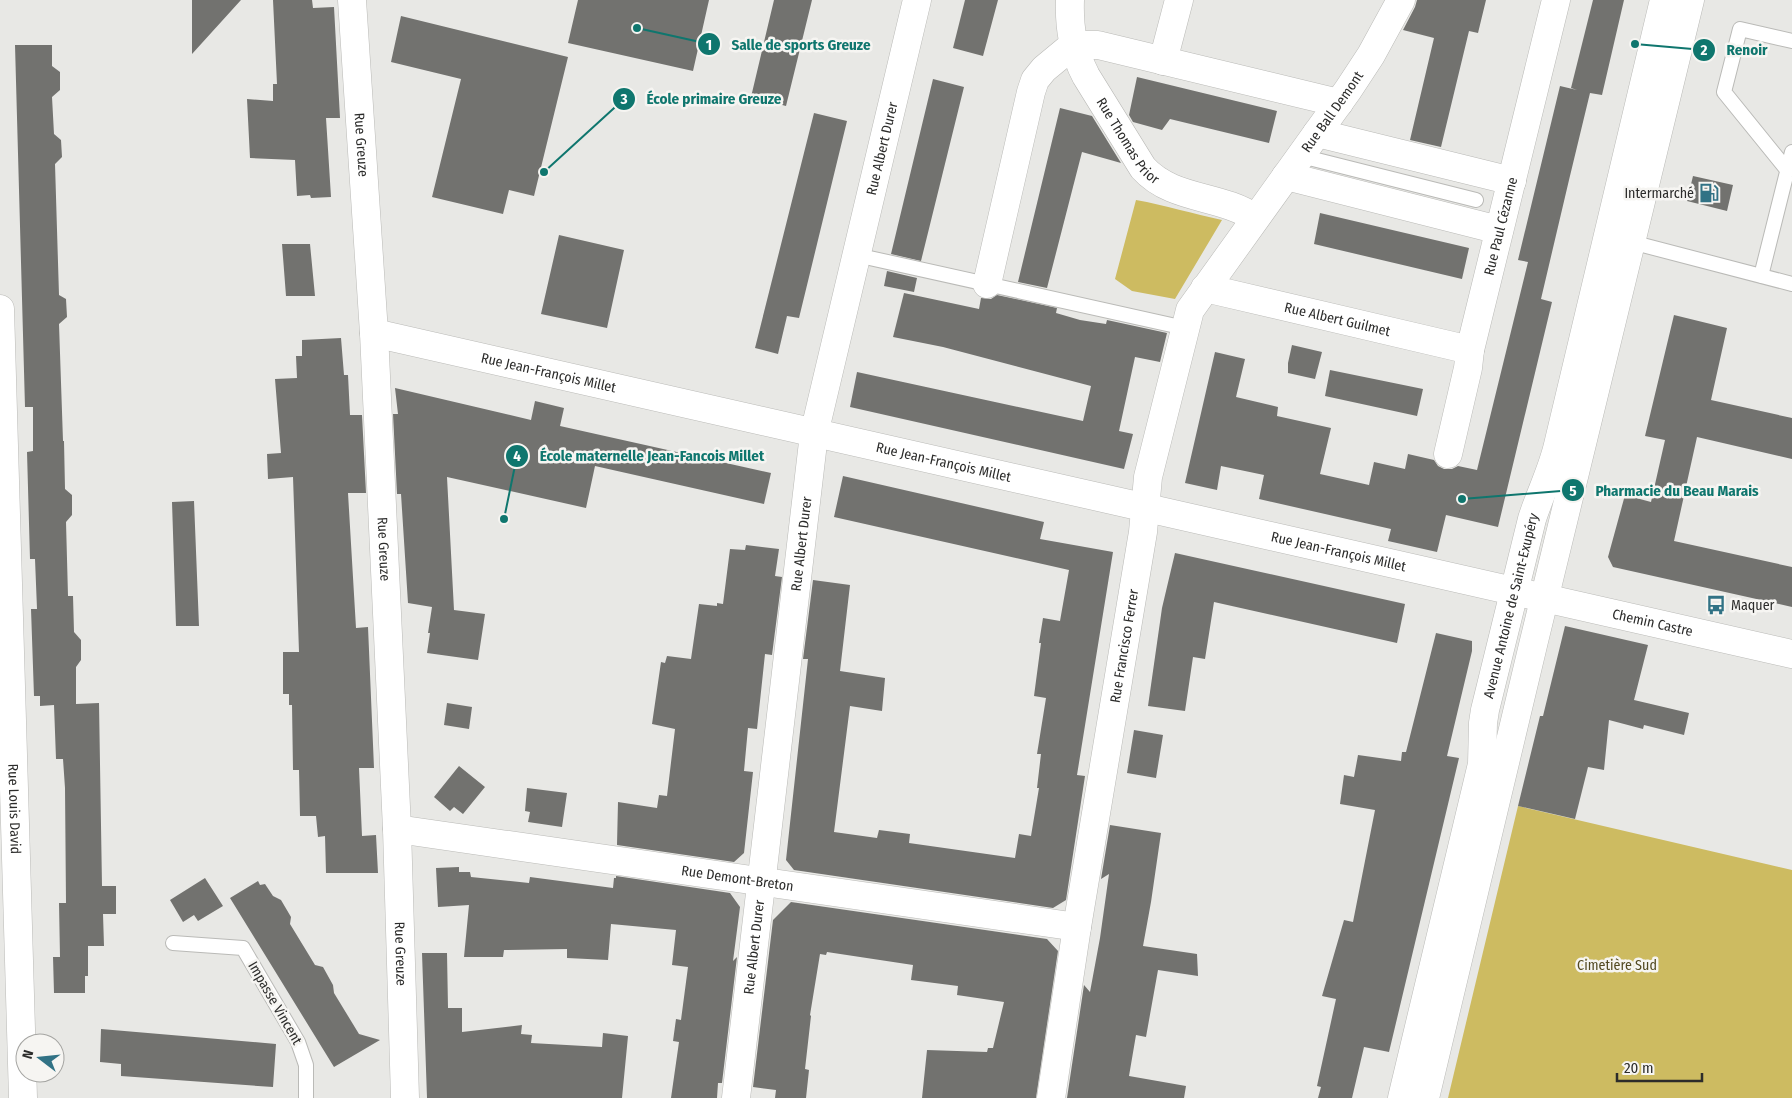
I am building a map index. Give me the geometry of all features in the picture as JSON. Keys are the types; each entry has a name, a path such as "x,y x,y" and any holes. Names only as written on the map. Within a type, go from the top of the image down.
{"street":[{"name":"Rue Greuze","path":"352,0 374,333 397,829 405,1098"},
{"name":"Rue Albert Durer","path":"736,1098 814,434 917,0"},
{"name":"Rue Thomas Prior","path":"1070,0 1069,12 1073,45 1086,76 1143,168 1152,178 1173,190 1231,205 1255,218"},
{"path":"1163,61 1179,0"},
{"name":"Rue Ball Demont","path":"1255,218 1339,103 1370,55 1401,0"},
{"name":"Rue Paul Cézanne","path":"1448,454 1468,368 1470,350 1556,0"},
{"name":"Avenue Antoine de Saint-Exupéry","path":"1402,1098 1482,764 1484,710 1532,518 1552,468 1558,445 1664,0"},
{"path":"1425,1098 1544,597 1690,0"},
{"path":"987,284 1031,92 1036,80 1044,69 1073,45 1098,45 1339,103"},
{"path":"1317,133 1512,181"},
{"path":"1293,166 1499,230"},
{"name":"Rue Francisco Ferrer","path":"1051,1098 1077,927 1143,532 1148,477 1190,310 1255,218"},
{"name":"Rue Albert Guilmet","path":"1205,288 1470,350"},
{"name":"Rue Louis David","path":"0,309 2,483 24,1098"},
{"name":"Rue Jean-François Millet","path":"374,333 814,434 1146,506 1514,590"},
{"name":"Chemin Castre","path":"1514,590 1792,654"},
{"name":"Rue Demont-Breton","path":"397,829 1077,927"},
{"path":"24,1098 31,1098"}],"lane":[{"path":"1788,171 1724,92 1740,29 1792,40"},
{"path":"1761,276 1792,152"},
{"path":"1293,166 1476,200"},
{"path":"1631,242 1792,284"},
{"path":"856,255 1185,328"},
{"name":"Impasse Vincent","path":"173,943 243,948 298,1042 306,1065 306,1098"}],"green space":[{"path":"1136,200 1222,220 1175,299 1132,291 1115,279"},
{"name":"Cimetière Sud","path":"1518,806 1792,870 1792,1098 1448,1098"}],"building":[{"path":"192,0 241,0 192,54"},
{"path":"273,0 312,0 313,8 334,7 340,118 326,118 331,197 311,198 310,195 297,196 295,160 250,158 247,99 273,101 273,84 277,84"},
{"path":"578,0 709,0 693,71 568,43"},
{"path":"774,0 812,0 786,106 751,97"},
{"path":"965,0 998,0 983,56 953,48"},
{"path":"1417,0 1486,0 1478,33 1469,31 1441,147 1410,140 1434,38 1403,30"},
{"path":"1593,0 1624,0 1602,95 1590,93 1569,180 1541,299 1552,302 1498,527 1446,515 1437,552 1388,541 1391,529 1259,499 1264,475 1221,466 1217,490 1185,483 1215,352 1245,359 1236,397 1278,407 1277,416 1331,428 1320,474 1369,485 1374,462 1405,469 1408,454 1434,460 1438,466 1444,469 1452,469 1458,466 1477,470 1528,262 1518,260 1560,86 1577,90 1571,88"},
{"path":"401,16 568,57 534,196 509,190 503,214 432,197 461,79 391,62"},
{"path":"15,45 52,45 52,66 60,72 60,90 52,97 54,134 61,140 62,157 55,164 59,295 66,299 67,317 59,324 65,489 72,495 72,515 66,522 68,596 73,596 74,632 81,640 81,660 76,667 76,704 99,703 102,886 116,886 116,914 103,914 104,946 88,946 88,976 85,976 85,993 54,993 53,957 60,957 59,903 66,903 65,788 63,759 56,759 54,705 40,706 40,696 34,696 31,609 37,609 35,559 30,559 27,452 33,451 33,407 25,407"},
{"path":"1137,77 1277,111 1269,143 1170,119 1162,130 1133,122 1129,115"},
{"path":"933,79 964,87 921,261 891,254"},
{"path":"1060,108 1092,116 1121,163 1082,152 1047,288 1018,282"},
{"path":"814,113 847,121 799,318 787,316 778,354 755,348"},
{"path":"1693,176 1733,185 1727,211 1687,201"},
{"path":"1320,213 1469,248 1462,279 1314,244"},
{"path":"559,235 624,250 607,328 541,314"},
{"path":"282,244 310,244 315,296 286,296"},
{"path":"887,271 917,278 914,292 884,286"},
{"path":"904,293 979,309 981,298 991,299 997,295 1057,308 1056,313 1080,320 1106,324 1107,320 1167,333 1160,362 1135,357 1119,431 1133,434 1124,469 850,407 857,372 1083,421 1091,386 943,347 893,337"},
{"path":"1674,315 1727,328 1711,400 1792,418 1792,459 1697,437 1674,541 1792,567 1792,607 1613,567 1608,557 1625,495 1651,502 1665,440 1645,436"},
{"path":"341,338 344,375 348,375 350,415 362,415 366,493 348,493 356,628 368,627 374,768 359,768 362,836 376,835 378,873 326,873 325,836 318,837 316,816 300,816 299,770 293,770 292,705 289,705 289,694 283,694 283,652 299,652 293,477 268,479 267,454 281,453 275,379 297,378 296,356 302,356 302,340"},
{"path":"1292,345 1322,352 1315,379 1288,373"},
{"path":"1330,370 1423,389 1417,416 1325,396"},
{"path":"395,388 531,420 535,401 564,408 560,426 771,473 764,504 595,466 586,508 447,477 454,610 485,614 478,660 427,653 432,607 408,603 401,494 397,494 393,414 398,414"},
{"path":"843,476 1044,522 1040,539 1113,552 1077,775 1085,776 1066,900 1053,908 794,870 786,860 808,659 803,659 813,580 850,585 840,671 885,678 882,711 850,706 834,832 877,838 879,830 910,834 909,843 1015,858 1019,834 1031,836 1039,788 1037,788 1041,754 1037,754 1046,698 1034,696 1041,643 1039,643 1043,618 1060,621 1069,570 834,517"},
{"path":"194,501 199,626 176,626 172,502"},
{"path":"746,545 779,549 775,576 782,577 772,655 765,654 757,729 748,728 744,771 753,772 744,853 734,862 617,845 618,802 657,808 659,795 667,796 675,729 652,724 661,662 665,663 667,656 691,659 699,604 717,606 717,603 723,604 730,549 745,550"},
{"path":"1175,553 1405,604 1397,643 1214,602 1205,659 1193,657 1185,711 1148,706 1162,608"},
{"path":"1565,626 1648,645 1634,700 1689,713 1684,735 1644,725 1643,729 1609,720 1604,770 1588,767 1575,819 1518,806"},
{"path":"1436,633 1472,641 1472,651 1447,756 1459,758 1389,1052 1364,1047 1352,1098 1318,1098 1321,1087 1317,1086 1336,999 1322,996 1344,920 1353,922 1375,810 1340,804 1344,775 1354,777 1358,755 1401,761 1402,752 1406,752"},
{"path":"447,703 472,707 469,729 444,725"},
{"path":"1134,730 1163,735 1156,778 1127,773"},
{"path":"459,766 485,787 463,814 454,807 450,811 434,797"},
{"path":"527,788 567,793 562,827 528,822 530,812 525,811"},
{"path":"1110,825 1161,833 1143,946 1197,954 1198,976 1158,970 1146,1037 1136,1035 1129,1076 1186,1086 1184,1098 1067,1098 1084,985 1090,992 1100,938 1109,874 1101,879"},
{"path":"459,867 459,872 470,872 471,877 529,883 530,877 613,888 616,876 730,893 740,907 733,961 737,957 722,1083 718,1083 717,1098 671,1098 679,1042 673,1041 676,1019 681,1020 688,967 672,965 676,930 611,924 608,960 567,958 567,949 504,950 503,957 464,957 469,905 438,907 436,868"},
{"path":"205,878 223,906 198,921 194,915 183,922 170,900"},
{"path":"258,881 260,885 265,884 273,896 281,900 291,917 290,924 315,965 323,967 333,985 334,993 359,1034 380,1040 334,1067 230,898"},
{"path":"791,902 1047,939 1058,951 1036,1098 922,1098 927,1050 987,1052 988,1048 993,1048 1004,1002 957,995 958,986 911,980 913,965 827,952 826,955 820,954 810,1015 805,1069 809,1070 806,1098 775,1098 776,1090 753,1087 773,920"},
{"path":"422,953 447,953 448,1008 462,1008 462,1032 522,1025 521,1034 532,1035 531,1043 602,1047 603,1033 628,1036 622,1098 427,1098"},
{"path":"101,1029 276,1044 273,1087 121,1076 121,1064 100,1062"}],"place":[{"name":"Salle de sports Greuze","path":"637,28"},
{"name":"Renoir","path":"1635,44"},
{"name":"École primaire Greuze","path":"544,172"},
{"name":"Intermarché","path":"1709,193"},
{"name":"Pharmacie du Beau Marais","path":"1462,499"},
{"name":"École maternelle Jean-Fancois Millet","path":"504,519"},
{"name":"Maquer","path":"1716,605"}]}
